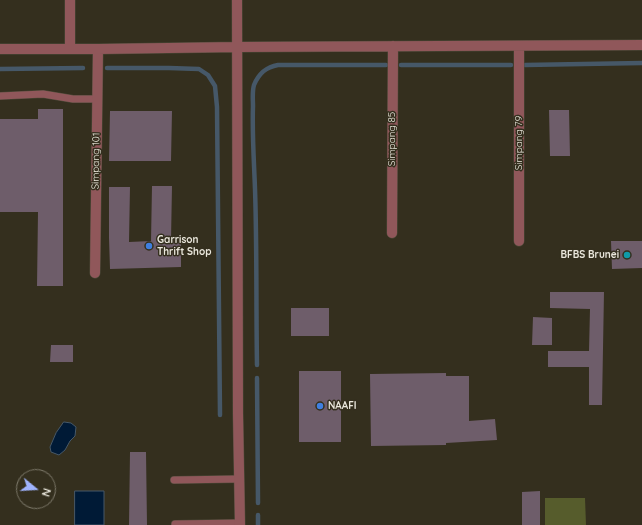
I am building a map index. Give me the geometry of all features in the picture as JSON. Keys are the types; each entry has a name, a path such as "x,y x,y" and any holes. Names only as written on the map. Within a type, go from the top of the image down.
{"street":[{"path":"70,0 70,49"},
{"path":"237,0 238,414 240,524"},
{"path":"0,49 98,49 238,46 642,45"},
{"name":"Simpang 85","path":"392,233 393,46"},
{"name":"Simpang 79","path":"519,46 519,241"},
{"name":"Simpang 101","path":"95,273 98,49"}],"lane":[{"path":"0,96 43,94 74,99 97,99"},
{"path":"174,480 239,479"},
{"path":"174,524 240,524"}],"green space":[{"path":"545,498 585,498 586,525 545,525"}],"water":[{"path":"64,422 71,423 76,427 75,436 65,450 59,455 51,452 50,447 56,433"},
{"path":"75,491 104,491 104,525 75,525"}],"building":[{"path":"38,109 63,109 63,286 37,286 38,212 0,212 0,119 38,119"},
{"path":"549,110 569,110 570,156 550,156"},
{"path":"110,111 172,111 171,161 109,161"},
{"path":"152,186 172,186 171,240 181,240 181,267 110,269 109,187 130,187 129,242 151,241"},
{"name":"BFBS Brunei","path":"611,241 642,241 642,268 612,269"},
{"path":"550,292 604,292 602,405 589,405 589,367 548,367 548,351 589,351 590,309 550,308"},
{"path":"291,308 329,308 329,336 291,336"},
{"path":"533,317 552,318 552,345 532,345"},
{"path":"51,345 73,345 73,362 50,362"},
{"name":"NAAFI","path":"299,371 341,371 341,442 299,442"},
{"path":"446,373 446,376 469,376 469,421 495,419 497,440 446,443 446,445 371,446 370,374"},
{"path":"130,452 146,452 147,525 129,525"},
{"path":"540,491 540,525 522,525 522,492"}],"waterway":[{"path":"525,65 642,63"},
{"path":"257,365 256,233 253,127 254,85 263,71 278,65 386,65"},
{"path":"401,65 511,65"},
{"path":"0,69 83,68"},
{"path":"107,68 199,69 208,75 215,86 217,107 220,415"},
{"path":"257,378 258,503"},
{"path":"258,515 258,525"}],"place":[{"name":"Garrison Thrift Shop","path":"149,246"},
{"name":"BFBS Brunei","path":"627,255"},
{"name":"NAAFI","path":"320,406"}]}
